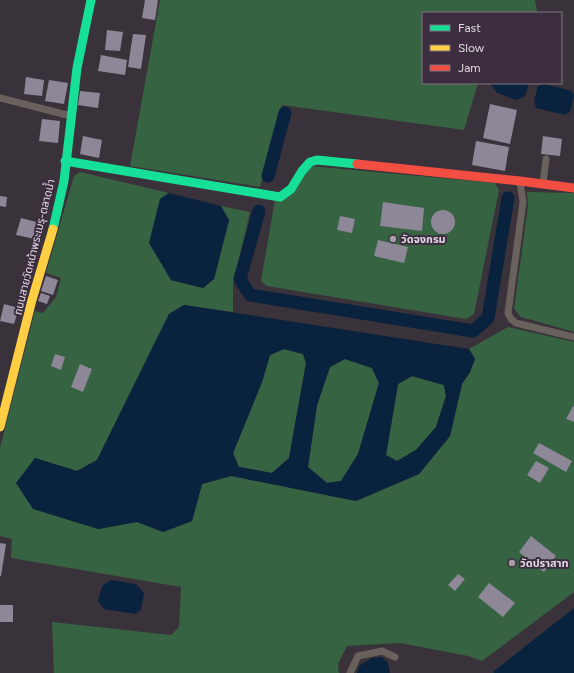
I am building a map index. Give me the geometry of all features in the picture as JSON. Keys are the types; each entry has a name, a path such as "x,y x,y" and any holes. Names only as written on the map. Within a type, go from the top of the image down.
{"street":[{"name":"ถนนสายวัดหน้าพระเมรุ-ตลาดน้ำ","path":"0,427 32,300 58,210 64,181 77,68 91,0"},
{"path":"66,161 280,197 286,195 290,191 305,165 310,161 317,160 574,188"}],"lane":[{"path":"0,98 71,116"},
{"path":"543,184 546,159"},
{"path":"520,181 523,202 508,314 516,323 574,337"},
{"path":"350,673 358,656 382,651 395,657"}],"green space":[{"path":"160,0 535,0 536,12 422,12 422,84 478,84 464,130 282,105 260,187 130,166"},
{"path":"310,166 495,183 499,190 474,314 466,319 267,286 261,281 275,200"},
{"path":"80,172 169,193 160,199 171,280 203,288 214,279 229,221 221,206 250,212 233,284 233,312 184,305 169,314 97,460 77,471 35,458 98,529 137,522 163,532 192,521 202,484 231,476 356,501 419,474 450,436 462,384 470,372 475,359 469,349 508,327 574,342 574,592 482,661 468,656 400,643 347,646 338,664 339,673 54,673 52,622 171,635 179,627 181,587 11,558 12,539 0,536 0,448 35,311 43,313 56,297 61,278 46,273 74,176"},
{"path":"527,192 574,193 574,332 521,317 514,309 528,206"},
{"path":"284,349 303,354 306,363 289,458 272,473 239,467 233,453 262,382 270,355"},
{"path":"345,359 372,368 379,383 358,454 341,481 327,483 308,467 317,405 330,367"},
{"path":"412,376 444,385 446,396 436,427 416,450 397,461 386,455 398,384"}],"water":[{"path":"491,84 529,84 525,96 517,100 497,93"},
{"path":"545,84 572,91 574,96 570,112 565,115 536,108 534,101 538,86"},
{"path":"169,193 221,206 229,220 214,279 203,288 171,280 149,243 160,199"},
{"path":"184,305 469,349 475,359 470,372 462,384 450,436 419,474 356,501 231,476 202,484 192,521 163,532 137,522 98,529 33,509 16,483 35,458 77,471 97,460 169,314","holes":["284,349 303,354 306,363 289,458 272,473 239,467 233,453 262,382 270,355","345,359 372,368 379,383 358,454 341,481 327,483 308,467 317,405 330,367","412,376 444,385 446,396 436,427 416,450 397,461 386,455 398,384"]},
{"path":"111,580 136,584 144,593 141,610 135,614 104,609 98,601 102,586"},
{"path":"574,608 574,673 494,673 494,671"},
{"path":"382,657 388,663 390,673 357,673 359,666 372,658"}],"building":[{"path":"145,0 158,0 155,20 142,18"},
{"path":"107,30 123,32 120,51 105,50"},
{"path":"133,34 146,35 141,69 128,67"},
{"path":"101,55 127,60 125,75 98,71"},
{"path":"26,77 44,80 42,96 24,94"},
{"path":"49,80 68,83 64,104 45,101"},
{"path":"80,91 100,93 98,108 78,105"},
{"path":"490,104 517,110 510,144 483,138"},
{"path":"42,119 60,121 58,143 39,141"},
{"path":"83,136 102,140 99,158 80,154"},
{"path":"543,136 562,139 560,156 541,154"},
{"path":"476,141 509,147 505,171 472,165"},
{"path":"0,196 7,197 6,207 0,206"},
{"path":"383,202 424,208 422,231 380,226"},
{"path":"443,210 448,211 454,217 454,227 448,233 443,234 438,233 432,227 431,222 432,217 438,211"},
{"path":"340,216 355,219 352,233 337,230"},
{"path":"21,218 44,224 40,240 16,235"},
{"path":"378,240 408,247 404,263 374,256"},
{"path":"46,276 58,280 53,295 41,291"},
{"path":"41,293 50,296 47,304 38,301"},
{"path":"4,304 19,308 14,324 0,321"},
{"path":"55,354 65,357 61,370 51,366"},
{"path":"80,364 92,369 83,392 71,387"},
{"path":"573,406 574,407 574,422 566,419"},
{"path":"539,443 572,461 566,472 533,453"},
{"path":"536,461 549,468 540,483 527,475"},
{"path":"531,536 556,556 544,572 519,552"},
{"path":"0,543 6,544 1,576 0,576"},
{"path":"458,574 465,579 455,591 448,585"},
{"path":"489,583 515,603 503,617 478,597"},
{"path":"0,605 13,605 13,622 0,622"}],"waterway":[{"path":"268,176 285,113"},
{"path":"259,211 240,279 250,295 473,331 488,318 508,198"}],"traffic: fast":[{"path":"53,229 64,181 77,68 91,0"},
{"path":"65,161 280,197 291,189 302,171 310,162 317,160 357,164"}],"traffic: slow":[{"path":"0,427 32,300 53,229"}],"traffic: jam":[{"path":"357,164 574,188"}],"place":[{"name":"วัดจงกรม","path":"393,239"},
{"name":"วัดปราสาท","path":"512,563"}]}
